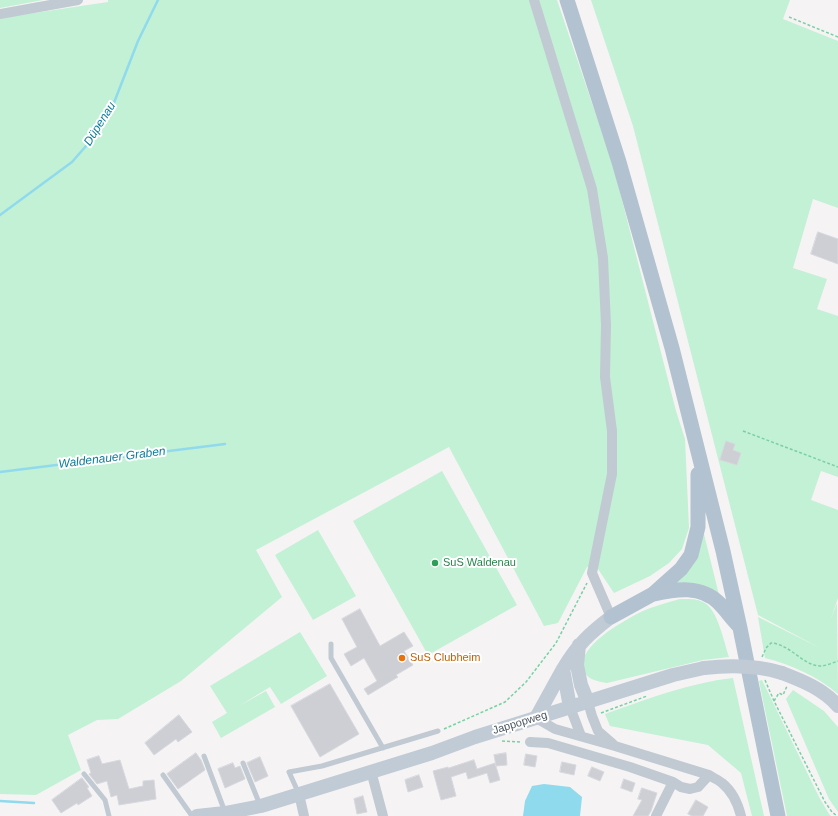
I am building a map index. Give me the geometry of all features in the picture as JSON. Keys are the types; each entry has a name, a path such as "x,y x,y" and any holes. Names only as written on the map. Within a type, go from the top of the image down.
{"main road":[{"path":"566,0 619,162 644,246 698,447 740,628 778,816"},
{"path":"611,616 653,594 681,569 691,555 698,527 698,447"},
{"path":"653,594 671,590 688,589 703,592 718,601 740,628"}],"street":[{"path":"0,14 78,0"},
{"path":"534,0 592,189 603,258 606,325 605,377 612,430 612,474 592,573 611,616 580,643 563,669 536,718 555,728 709,776 722,783 732,795 740,809 741,816"},
{"path":"580,643 577,665 581,684 598,730 615,746"},
{"name":"Jappopweg","path":"197,816 225,813 261,806 570,707 673,675 704,668 738,666 767,669 785,678 802,680 820,690 838,706"},
{"path":"563,669 570,707 581,736"},
{"name":"Jappopweg","path":"530,742 548,743 581,752 630,767 673,782 681,787 690,789 698,787 709,776"},
{"path":"371,771 383,816"},
{"path":"656,816 673,782"},
{"path":"299,794 304,816"}],"lane":[{"path":"331,644 332,658 383,748"},
{"path":"299,794 289,772 322,766 438,731"},
{"path":"204,756 225,813"},
{"path":"243,763 261,806"},
{"path":"84,774 105,800 109,816"},
{"path":"163,775 192,816"}],"path":[{"path":"789,17 838,37"},
{"path":"743,431 838,467"},
{"path":"438,731 505,702 526,682 556,642 592,573"},
{"path":"763,662 762,658 766,648 771,643 779,644 812,664 819,666 838,661"},
{"path":"774,701 779,693 783,696 785,678"},
{"path":"765,680 825,802 837,816"},
{"path":"592,716 651,694"},
{"path":"496,740 507,742 530,742"}],"green space":[{"path":"0,0 43,0 0,8"},
{"path":"108,0 557,0 613,165 676,411 685,439 689,528 682,549 669,563 650,576 614,593 598,569 587,567 558,623 544,626 449,447 256,550 282,597 181,681 118,719 97,720 68,735 81,770 36,795 0,794 0,18 108,2"},
{"path":"591,0 790,0 783,19 838,41 838,208 813,199 793,268 827,279 817,309 838,316 838,477 821,471 811,500 838,510 838,598 830,621 837,603 838,694 822,682 804,672 765,658 758,617 820,648 758,615 633,126"},
{"name":"SuS Waldenau","path":"442,471 517,605 428,655 353,521"},
{"path":"318,530 356,596 313,620 275,555"},
{"path":"704,534 719,595 672,585"},
{"path":"680,599 699,600 710,607 720,627 729,657 703,660 607,683 592,679 584,672 583,660 587,652 611,629 658,605"},
{"path":"300,632 327,676 281,704 270,687 239,706 266,691 275,707 221,738 212,722 227,713 210,686"},
{"path":"733,678 764,816 752,816 741,773 708,745 610,726 605,714 684,688 716,680"},
{"path":"762,680 819,797 831,816 787,816 759,681"},
{"path":"793,690 824,711 838,727 838,812 829,799 786,699"}],"water":[{"path":"544,784 570,787 582,797 580,816 523,816 525,801 532,786"}],"building":[{"path":"818,232 838,239 838,264 811,254"},
{"path":"726,441 735,444 733,450 741,453 737,465 720,460"},
{"path":"360,609 380,646 404,632 413,646 404,651 413,665 396,675 398,677 368,695 364,689 377,681 364,658 351,666 344,654 357,647 342,619"},
{"path":"330,684 359,734 320,757 291,706"},
{"path":"179,715 192,732 178,742 176,739 154,755 145,743"},
{"path":"196,753 205,770 178,789 167,774"},
{"path":"506,753 507,765 496,766 494,755"},
{"path":"526,754 537,756 535,767 524,765"},
{"path":"99,756 102,764 120,760 129,789 143,786 143,781 154,780 156,799 119,805 117,795 111,797 107,781 97,784 89,774 91,773 87,760"},
{"path":"260,757 268,776 255,782 247,763"},
{"path":"474,760 477,769 495,763 500,780 490,783 487,773 468,779 466,772 451,777 456,796 441,800 433,771"},
{"path":"562,762 576,765 574,775 560,772"},
{"path":"233,763 235,768 240,766 245,779 225,788 218,769"},
{"path":"592,767 604,772 600,781 588,776"},
{"path":"419,775 423,787 408,792 405,780"},
{"path":"82,778 89,787 87,788 92,796 61,813 52,800"},
{"path":"624,779 635,783 632,792 621,788"},
{"path":"642,788 657,793 648,816 633,816 642,800 638,799"},
{"path":"363,796 367,812 357,814 354,799"},
{"path":"696,800 708,807 703,816 692,816 688,814"}],"waterway":[{"name":"Düpenau","path":"0,215 72,162 93,138 110,113 138,41 158,0"},
{"name":"Waldenauer Graben","path":"0,472 225,444"},
{"path":"0,801 34,803"}],"place":[{"name":"SuS Waldenau","path":"435,563"},
{"name":"SuS Clubheim","path":"402,658"}]}
